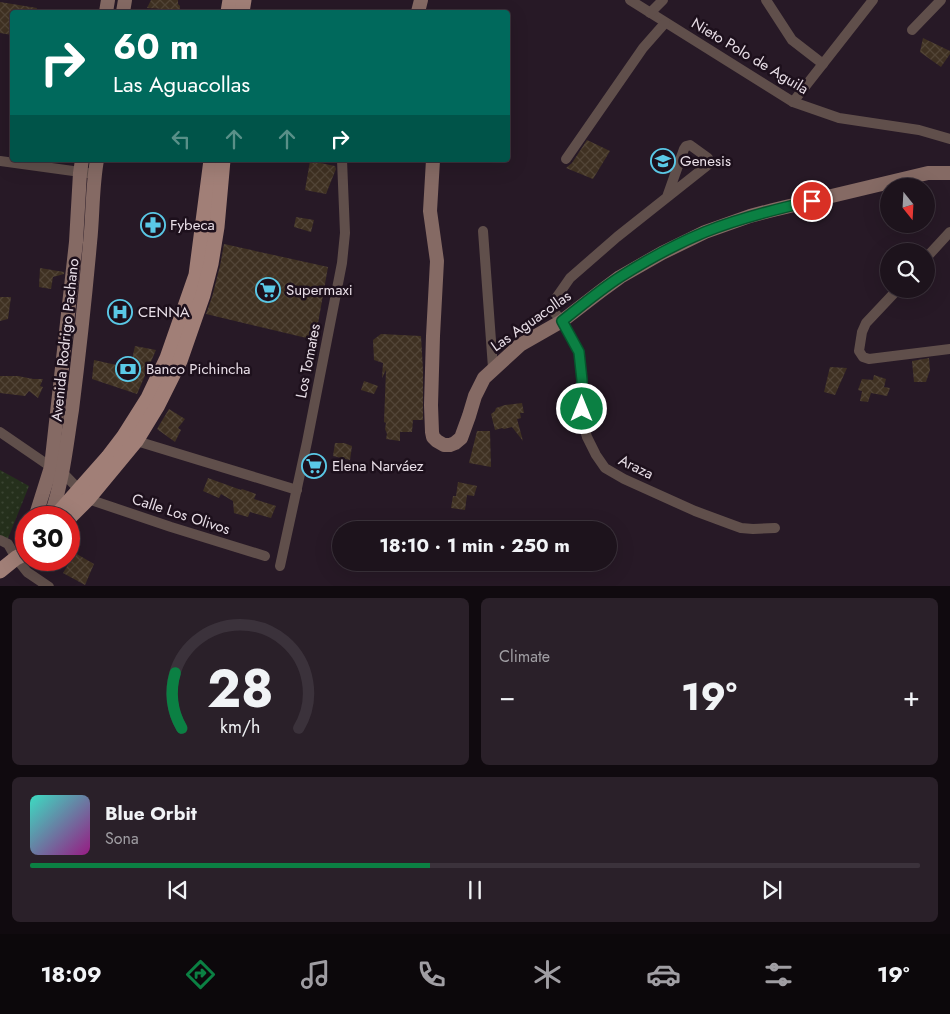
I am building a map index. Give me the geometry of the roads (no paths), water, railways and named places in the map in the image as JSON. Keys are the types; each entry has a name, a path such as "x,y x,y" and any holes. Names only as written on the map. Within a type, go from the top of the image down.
{"main road":[{"path":"76,506 83,495 158,405 173,360 203,295 211,162"},
{"path":"204,264 217,227 223,162"},
{"path":"69,506 83,495"},
{"path":"0,571 15,560"}],"street":[{"name":"Nieto Polo de Aguila","path":"630,0 793,102 839,118 919,130 950,140"},
{"path":"650,13 663,0"},
{"path":"766,0 792,40 823,64"},
{"path":"793,102 873,0"},
{"path":"912,30 941,0"},
{"path":"566,159 643,48 665,23"},
{"name":"Araza","path":"667,197 686,146 690,146 708,158 709,164 667,197 617,236 570,278 554,301 554,312 562,321 579,352 582,380 582,418 587,437 606,468 624,479 695,511 741,528 775,528"},
{"path":"16,162 81,166 95,174"},
{"name":"Avenida Rodrigo Pachano","path":"40,506 57,470 78,367 97,162"},
{"name":"Los Tomates","path":"280,566 342,263 345,233 342,162"},
{"name":"Las Aguacollas","path":"433,162 430,211 437,261 433,336 432,432 433,437 444,445 455,443 461,438 479,387 493,368 520,345 562,321 620,277 662,253 705,232 774,210 928,173 950,173"},
{"name":"Avenida Rodrigo Pachano","path":"54,506 62,365 76,242 81,166"},
{"path":"483,231 493,368"},
{"path":"935,248 950,232"},
{"path":"76,242 90,243"},
{"path":"890,298 866,323 862,332 859,351 863,357 869,359 950,349"},
{"path":"62,365 78,367"},
{"path":"0,432 57,470 83,495"},
{"path":"130,438 297,490"},
{"name":"Calle Los Olivos","path":"83,495 170,527 265,556"},
{"path":"0,540 15,550"},
{"path":"27,571 49,586"}],"place":[{"name":"Genesis","path":"663,161"},
{"name":"Fybeca","path":"153,225"},
{"name":"Supermaxi","path":"268,290"},
{"name":"CENNA","path":"120,312"},
{"name":"Banco Pichincha","path":"128,369"},
{"name":"Elena Narváez","path":"314,466"}]}
